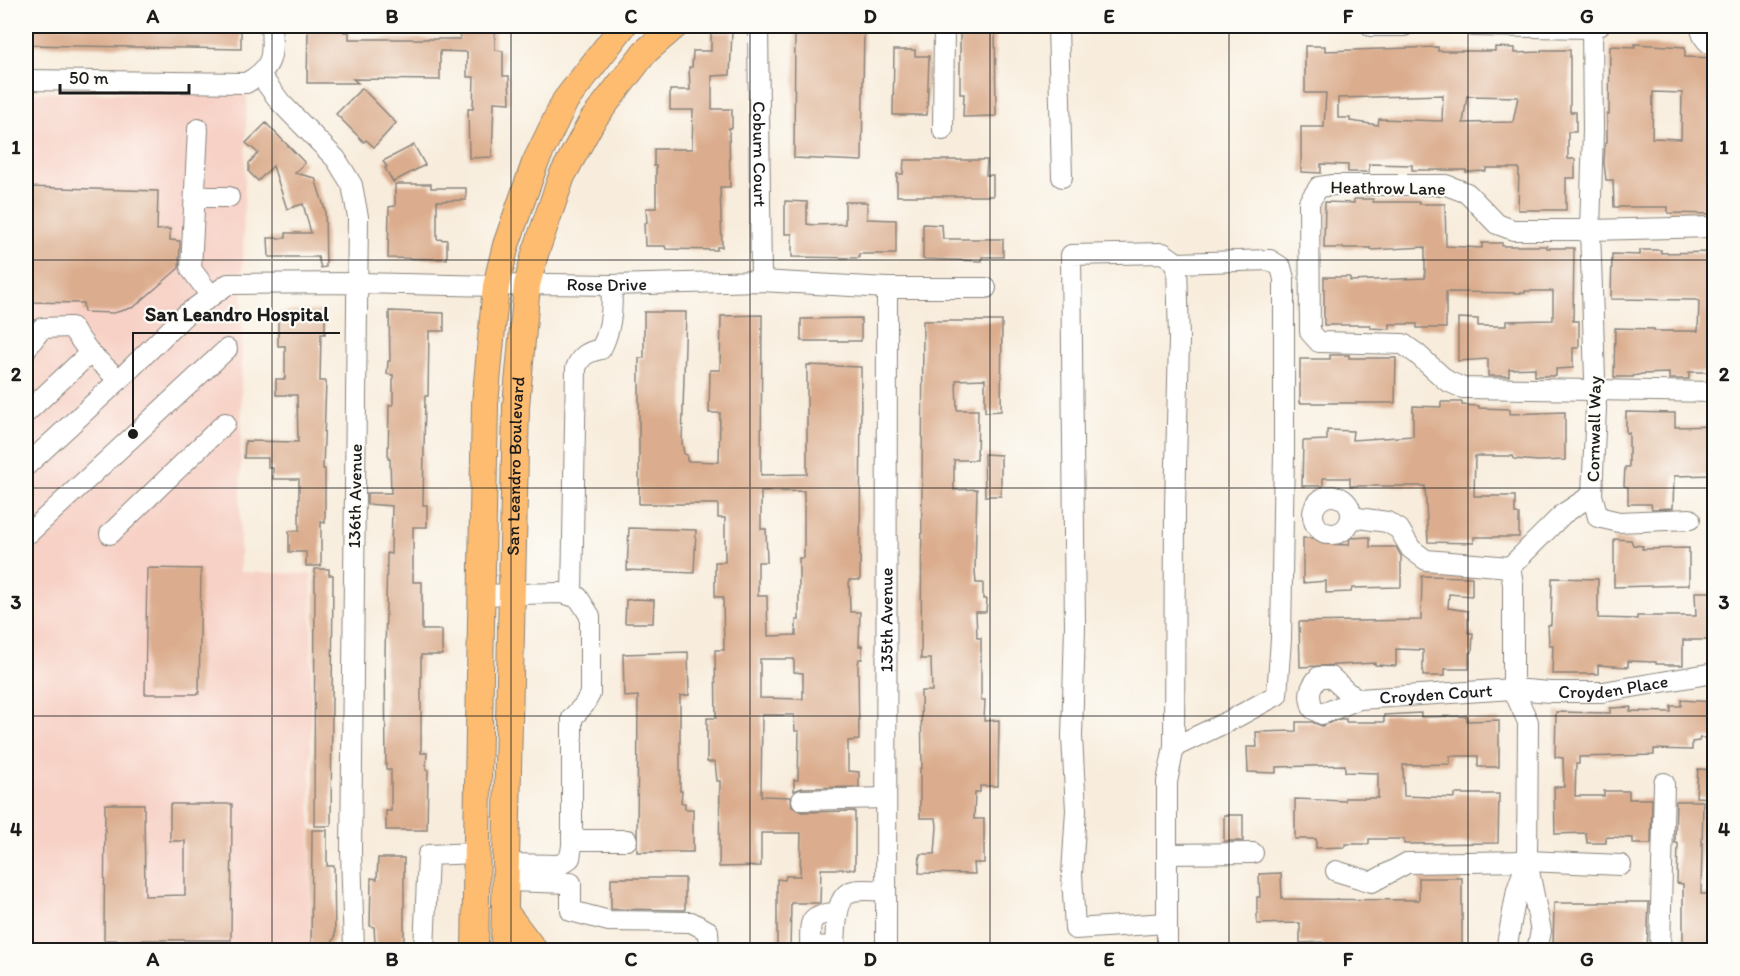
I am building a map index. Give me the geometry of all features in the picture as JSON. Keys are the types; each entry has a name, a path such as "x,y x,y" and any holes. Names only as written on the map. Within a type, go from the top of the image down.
{"main road":[{"name":"San Leandro Boulevard","path":"475,951 485,404 496,286 506,245 524,191 565,101 623,26"},
{"name":"San Leandro Boulevard","path":"504,951 516,406 527,285 535,254 559,185 592,120 645,52 675,26"},
{"path":"505,912 534,951"}],"street":[{"path":"26,80 246,83 260,75 270,63 273,47 271,26"},
{"name":"Coburn Court","path":"758,26 761,281"},
{"path":"943,130 944,26"},
{"path":"1058,26 1062,177"},
{"path":"1371,26 1404,26"},
{"path":"1473,26 1594,26"},
{"name":"Cornwall Way","path":"1510,567 1563,514 1592,495 1595,391 1590,230 1594,26"},
{"path":"1701,26 1703,36 1708,43 1714,46"},
{"name":"136th Avenue","path":"260,75 281,103 336,159 352,186 358,217 351,851 354,951"},
{"path":"26,466 185,315 211,296 191,269 198,129"},
{"name":"Heathrow Lane","path":"1590,230 1513,230 1497,224 1467,193 1446,185 1319,187 1309,202 1310,332 1319,342 1403,345 1417,354 1447,381 1463,388 1564,388 1595,391"},
{"path":"195,197 229,197"},
{"path":"1590,230 1714,227"},
{"path":"1166,923 1075,929 1072,874 1076,810 1072,737 1075,626 1071,255 1163,253 1177,263 1270,260 1281,267 1284,279 1281,639 1277,695 1174,747"},
{"path":"1167,951 1167,782 1174,747 1175,507 1179,340 1177,263"},
{"name":"Rose Drive","path":"211,296 228,284 357,283 496,286 761,281 887,288 986,288"},
{"path":"572,596 576,368 580,358 601,349 607,338 613,302 611,285"},
{"name":"135th Avenue","path":"886,951 887,288"},
{"path":"26,349 42,328 71,327 90,353 119,380"},
{"path":"29,533 226,349"},
{"path":"26,413 90,353"},
{"path":"1595,391 1714,392"},
{"path":"110,534 225,423"},
{"path":"1592,495 1598,517 1619,522 1689,519"},
{"path":"1351,517 1387,522 1399,530 1411,549 1426,560 1510,567 1513,584 1513,689 1528,722 1527,861 1541,931 1537,951"},
{"path":"481,595 536,593 578,597 590,616 590,694 572,718 570,858 560,865 506,873"},
{"name":"Croyden Place","path":"1513,689 1603,692 1714,673"},
{"name":"Croyden Court","path":"1359,699 1513,689"},
{"path":"1660,951 1664,783"},
{"path":"802,800 886,798"},
{"path":"572,840 627,840"},
{"path":"1167,855 1252,853"},
{"path":"424,951 428,855 476,854"},
{"path":"1506,951 1517,891 1527,861"},
{"path":"1336,871 1372,882 1407,863 1527,861 1621,865"},
{"path":"506,873 571,883 571,911 609,921 691,922 708,932 709,951"},
{"path":"836,913 820,914 814,918 811,923 810,948 835,947 836,913 845,895 850,891 886,890"}],"shaded area":[{"path":"26,92 247,94 242,296 240,572 312,574 310,950 26,947"}],"building":[{"path":"26,26 241,26 241,49 26,45"},
{"path":"308,26 344,26 344,32 349,32 349,39 460,39 461,26 495,26 495,50 503,51 503,76 509,76 510,103 494,102 492,157 469,158 468,109 473,109 474,77 467,77 467,52 440,51 440,80 353,79 358,83 307,83"},
{"path":"795,26 864,26 862,161 794,158"},
{"path":"960,26 995,26 996,116 963,117 964,94 960,94"},
{"path":"732,32 730,75 712,76 712,109 732,109 732,128 729,128 730,187 720,187 722,247 717,247 717,250 666,249 665,246 645,246 646,208 656,208 654,149 692,149 693,110 670,110 670,90 690,90 689,67 692,67 693,51 711,51 711,33"},
{"path":"1635,44 1685,47 1685,57 1714,58 1714,214 1668,213 1668,207 1614,207 1613,180 1606,180 1604,163 1607,114 1609,114 1610,46 1635,47","holes":["1653,92 1682,93 1681,139 1652,138"]},
{"path":"1305,46 1325,46 1325,51 1438,47 1438,51 1495,51 1495,47 1515,48 1515,53 1570,50 1570,112 1576,112 1576,132 1568,132 1568,159 1575,159 1575,178 1566,178 1566,210 1518,210 1519,168 1486,168 1486,171 1466,172 1466,170 1412,170 1412,165 1369,164 1369,172 1348,172 1348,165 1321,164 1321,173 1301,172 1301,127 1324,127 1326,93 1305,93","holes":["1443,95 1442,121 1379,119 1378,125 1350,121 1350,118 1338,118 1338,98","1467,96 1518,97 1513,122 1463,123"]},
{"path":"894,50 915,50 915,56 929,56 927,115 893,115"},
{"path":"362,88 396,123 374,147 366,140 364,142 336,114"},
{"path":"266,123 305,163 295,173 315,178 325,210 326,267 321,268 318,257 269,257 268,238 286,238 286,233 311,233 303,204 287,209 273,166 258,181 249,172 249,163 258,153 246,143"},
{"path":"414,145 425,165 393,182 383,161"},
{"path":"904,160 987,160 986,175 993,175 993,196 897,196 897,174 903,174"},
{"path":"395,184 431,184 431,188 466,188 466,200 437,201 437,239 447,240 447,259 388,258 389,207 395,206"},
{"path":"26,187 158,191 157,230 170,229 170,240 180,241 179,268 134,307 114,313 84,312 83,303 26,302"},
{"path":"1354,199 1373,199 1373,202 1445,204 1446,246 1482,248 1482,243 1502,243 1502,246 1574,248 1573,321 1579,321 1579,348 1573,348 1573,368 1556,369 1556,376 1535,376 1535,368 1509,369 1509,376 1488,376 1488,359 1458,361 1458,318 1478,319 1478,326 1506,326 1506,321 1553,320 1553,291 1446,292 1446,328 1417,328 1417,324 1390,324 1390,329 1370,328 1370,325 1324,325 1324,277 1350,277 1350,281 1425,278 1425,247 1371,250 1371,248 1324,248 1325,202 1354,203"},
{"path":"785,201 807,202 807,224 814,225 845,224 845,202 867,202 867,219 896,220 896,254 859,254 859,258 792,257 792,234 785,234"},
{"path":"923,224 942,225 943,239 1003,239 1003,257 982,257 982,261 923,259"},
{"path":"1640,250 1661,250 1661,253 1714,252 1714,372 1689,372 1689,379 1669,379 1669,373 1614,377 1615,328 1698,331 1699,301 1611,299 1612,254 1640,255"},
{"path":"325,311 325,334 321,334 320,381 326,381 323,469 325,469 325,523 321,522 321,566 306,566 306,552 289,552 289,531 299,531 299,479 273,479 273,468 268,468 268,458 244,458 245,441 298,442 297,395 276,395 276,379 285,379 285,346 278,346 278,313"},
{"path":"389,311 444,313 444,331 429,331 423,505 427,505 427,527 413,527 413,582 422,582 422,630 442,630 442,655 421,655 421,753 427,753 427,830 386,830 386,811 391,811 391,770 386,769 385,657 387,553 391,554 392,506 367,504 367,493 391,493 390,459 388,459 389,405 393,405 393,375 387,374 388,361 390,361"},
{"path":"644,312 686,312 682,443 684,454 687,455 687,461 719,462 720,413 709,413 710,370 720,370 721,316 762,315 761,475 807,474 807,365 861,367 860,580 849,580 850,612 860,612 859,646 862,645 862,659 859,659 858,665 859,740 848,741 848,771 859,772 859,787 802,788 794,791 794,780 798,780 799,731 795,731 794,715 762,715 761,796 791,797 792,807 802,812 855,811 855,869 821,869 820,903 791,903 790,951 777,951 777,879 785,880 786,876 800,876 801,833 761,833 761,866 719,867 720,781 717,781 715,762 707,762 707,718 716,718 715,650 724,650 723,597 715,597 715,562 725,562 725,518 718,518 718,504 639,504 639,358 644,358","holes":["804,491 804,558 799,558 799,620 796,620 796,635 768,636 767,596 758,596 758,562 767,562 766,529 761,529 761,492","760,659 794,659 794,672 803,673 803,699 760,698"]},
{"path":"861,318 861,341 801,341 801,319"},
{"path":"923,321 1002,321 1001,411 985,412 985,379 956,380 957,410 978,410 977,460 954,460 954,490 977,489 976,583 983,583 983,599 987,599 986,612 976,612 977,638 981,638 981,700 985,700 984,721 999,720 998,786 980,786 980,792 975,792 974,819 984,819 984,863 974,863 975,874 919,873 920,854 935,854 937,826 936,818 920,818 921,691 932,691 931,659 921,659"},
{"path":"1330,355 1349,355 1349,358 1396,358 1395,403 1300,403 1300,359 1330,359"},
{"path":"1441,402 1462,402 1462,405 1479,406 1479,408 1510,409 1510,414 1565,412 1565,460 1538,461 1514,459 1513,456 1475,456 1474,496 1515,496 1515,514 1519,514 1519,537 1474,537 1474,543 1428,542 1425,486 1350,486 1350,478 1323,478 1323,486 1302,486 1303,441 1327,440 1327,430 1353,431 1352,440 1413,436 1413,406 1441,407"},
{"path":"1626,412 1675,413 1675,427 1714,426 1714,475 1674,476 1673,508 1652,509 1651,504 1628,504 1628,487 1624,486 1625,467 1629,467 1629,433 1626,433"},
{"path":"984,454 1001,455 1001,496 985,496"},
{"path":"629,528 696,530 694,573 627,570"},
{"path":"1370,537 1370,547 1396,547 1401,556 1401,587 1352,588 1351,592 1326,593 1326,581 1303,583 1303,538 1323,538 1323,544 1349,545 1350,538"},
{"path":"1614,539 1631,540 1633,545 1643,546 1642,549 1689,548 1689,585 1614,587"},
{"path":"147,568 201,569 199,694 145,694"},
{"path":"315,569 329,569 329,575 333,575 331,826 314,826"},
{"path":"1422,576 1472,577 1472,596 1449,594 1448,608 1468,611 1468,633 1473,633 1469,669 1445,669 1445,676 1423,676 1423,650 1396,649 1396,666 1375,665 1375,663 1300,667 1299,622 1421,620"},
{"path":"1552,578 1598,579 1598,618 1696,616 1695,592 1714,592 1714,640 1683,640 1683,665 1628,661 1628,667 1598,665 1598,674 1552,674 1553,645 1549,645 1548,625 1551,625"},
{"path":"626,600 654,600 653,623 625,623"},
{"path":"688,652 689,695 680,696 680,791 682,791 681,803 685,803 685,809 693,809 693,852 637,852 638,696 624,697 623,654"},
{"path":"1681,700 1714,702 1714,738 1700,738 1699,741 1692,742 1692,750 1654,749 1654,755 1579,757 1579,764 1576,764 1575,796 1604,796 1604,791 1629,791 1629,799 1652,799 1651,844 1633,844 1633,838 1606,837 1606,843 1587,843 1586,833 1555,834 1554,787 1564,787 1563,758 1555,757 1556,712 1610,713 1610,708 1631,707 1630,711 1671,712 1671,706 1681,706"},
{"path":"1421,713 1421,717 1467,716 1467,721 1499,720 1499,767 1478,767 1478,756 1450,756 1450,764 1403,765 1404,796 1455,798 1455,794 1499,794 1498,843 1404,844 1404,839 1369,839 1369,844 1345,844 1345,847 1316,848 1316,839 1295,839 1295,799 1345,801 1345,798 1378,798 1378,773 1345,772 1345,765 1276,767 1276,773 1248,772 1247,747 1257,747 1256,732 1296,731 1296,722 1312,722 1322,726 1340,719 1346,719 1346,722 1384,722 1384,715"},
{"path":"1698,769 1714,770 1714,798 1696,797"},
{"path":"1676,801 1703,801 1701,894 1714,894 1714,951 1683,951 1683,884 1677,883"},
{"path":"105,804 144,804 145,896 185,895 185,841 170,841 170,804 232,804 231,940 104,940"},
{"path":"1224,815 1243,815 1243,841 1224,841"},
{"path":"312,830 327,830 327,866 334,866 335,937 323,951 311,951"},
{"path":"378,858 404,858 404,951 382,951 375,943 374,927 370,926 371,878 377,879"},
{"path":"1281,873 1282,899 1419,900 1419,878 1462,878 1462,951 1412,951 1412,948 1322,951 1322,942 1300,943 1300,923 1257,924 1257,897 1260,897 1259,874"},
{"path":"611,878 685,878 685,910 611,909"},
{"path":"1649,902 1647,951 1553,948 1554,903"}],"place":[{"name":"San Leandro Hospital","path":"133,434"}]}
